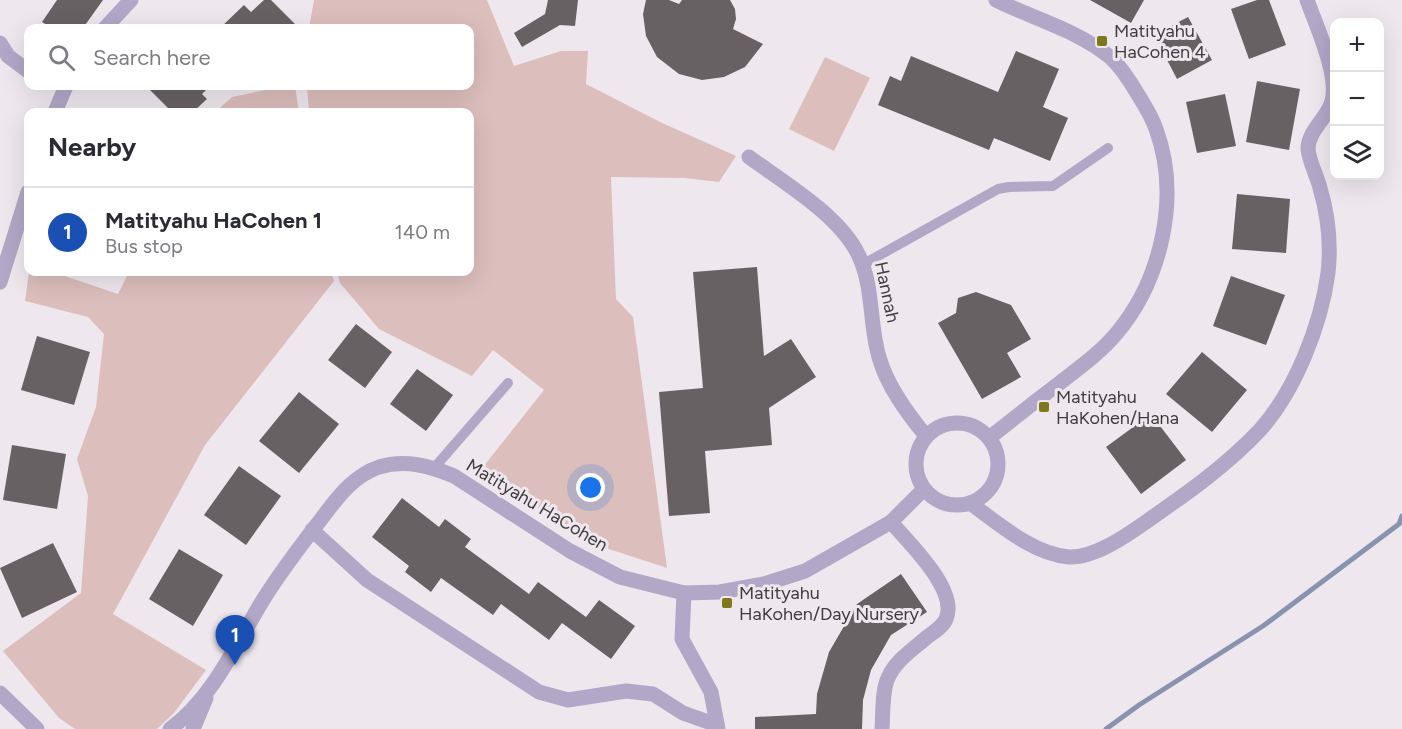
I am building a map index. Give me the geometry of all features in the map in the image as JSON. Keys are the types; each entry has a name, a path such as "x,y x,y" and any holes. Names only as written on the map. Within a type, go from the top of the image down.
{"street":[{"path":"109,24 131,0"},
{"path":"989,438 1093,358 1135,310 1148,286 1156,259 1165,224 1166,190 1163,157 1156,129 1128,78 1111,58 1087,41 996,0"},
{"path":"970,503 1030,544 1054,554 1071,557 1087,554 1132,532 1199,485 1261,428 1281,400 1297,372 1312,337 1328,272 1327,210 1308,149 1312,133 1332,101 1332,81 1328,58 1307,0"},
{"path":"0,43 9,56 24,68"},
{"path":"56,108 60,90"},
{"name":"Hannah","path":"749,157 823,212 842,231 858,253 866,275 879,357 899,399 926,436"},
{"path":"0,282 24,205"},
{"path":"963,423 978,428 989,438 997,453 998,468 992,487 981,498 953,506 934,499 924,489 917,478 915,464 918,449 926,436 943,425 963,423"},
{"name":"Matityahu HaCohen","path":"170,729 186,715 210,687 284,567 312,530 341,494 366,472 380,467 413,464 434,468 454,477 570,551 620,577 684,593 720,592 764,584 805,571 891,522 924,489"},
{"path":"882,729 887,680 897,664 938,629 946,619 948,603 934,572 891,522"},
{"path":"312,530 368,580 539,692 568,700 626,691 653,694 682,713 717,727"},
{"path":"684,593 682,639 711,692 717,727"},
{"name":"Matityahu HaCohen","path":"193,729 210,687"},
{"path":"0,693 38,729"}],"lane":[{"path":"862,265 998,189 1053,186 1108,148"},
{"path":"434,468 508,383"}],"shaded area":[{"path":"314,0 487,0 514,66 561,51 588,51 586,84 660,122 736,156 719,182 684,178 611,177 616,299 633,317 667,568 606,548 479,472 544,390 493,350 472,376 379,329 340,283 338,276 474,276 474,108 309,108 307,90 474,90 474,24 310,24"},
{"path":"825,57 870,78 834,151 789,129"},
{"path":"265,90 296,90 298,108 220,108 232,97"},
{"path":"28,276 65,276 118,294 127,276 332,276 334,281 205,445 113,614 206,670 174,713 157,729 75,729 59,718 3,651 81,593 88,496 77,459 96,407 104,334 88,317 25,301"}],"building":[{"path":"57,0 103,0 86,24 45,24 42,22"},
{"path":"264,0 271,0 295,24 224,24 244,5 251,12"},
{"path":"548,0 578,0 575,26 560,25 522,47 514,33 545,14"},
{"path":"646,0 669,0 679,4 682,0 730,0 735,9 736,19 733,29 763,44 745,67 724,77 702,80 679,74 657,57 646,36 643,14"},
{"path":"1090,0 1144,0 1131,23"},
{"path":"1257,0 1269,0 1286,45 1249,59 1231,9"},
{"path":"1188,17 1212,60 1177,79 1154,35"},
{"path":"1016,51 1059,69 1043,107 1068,118 1050,161 994,138 989,150 878,105 890,76 901,81 911,56 998,92"},
{"path":"1257,81 1300,89 1289,150 1246,142"},
{"path":"150,90 206,90 202,94 207,99 197,108 168,108"},
{"path":"1225,94 1236,146 1197,153 1186,102"},
{"path":"1237,194 1290,199 1286,253 1232,249"},
{"path":"757,267 764,356 791,339 816,377 769,408 772,445 705,451 710,513 669,516 659,392 703,388 693,272"},
{"path":"1231,276 1285,295 1266,345 1213,326"},
{"path":"976,292 1011,305 1031,339 1007,353 1021,377 982,399 938,323 956,313 958,298"},
{"path":"356,324 392,352 365,388 328,360"},
{"path":"37,336 90,352 74,405 21,390"},
{"path":"1202,352 1247,390 1212,432 1166,394"},
{"path":"417,369 453,395 426,431 390,404"},
{"path":"299,392 339,424 299,473 259,441"},
{"path":"1151,414 1186,460 1141,494 1106,447"},
{"path":"12,445 66,454 57,509 3,500"},
{"path":"239,466 281,496 246,545 204,515"},
{"path":"402,498 439,527 445,519 471,539 465,547 529,594 538,582 586,617 599,600 635,626 611,659 562,623 549,640 501,604 493,615 441,578 431,592 405,572 409,566 372,537"},
{"path":"53,543 77,592 22,618 0,568"},
{"path":"179,549 223,575 193,626 149,599"},
{"path":"901,574 927,612 891,635 871,670 863,700 862,729 755,729 755,717 816,714 817,694 829,652 857,604"}],"waterway":[{"path":"1106,729 1139,705 1263,626 1399,524 1402,516"}],"place":[{"name":"Matityahu HaCohen 4","path":"1102,41"},
{"name":"Matityahu HaKohen/Hana","path":"1044,407"},
{"name":"Matityahu HaKohen/Day Nursery","path":"727,603"},
{"name":"Matityahu HaCohen 1","path":"235,665"}]}
